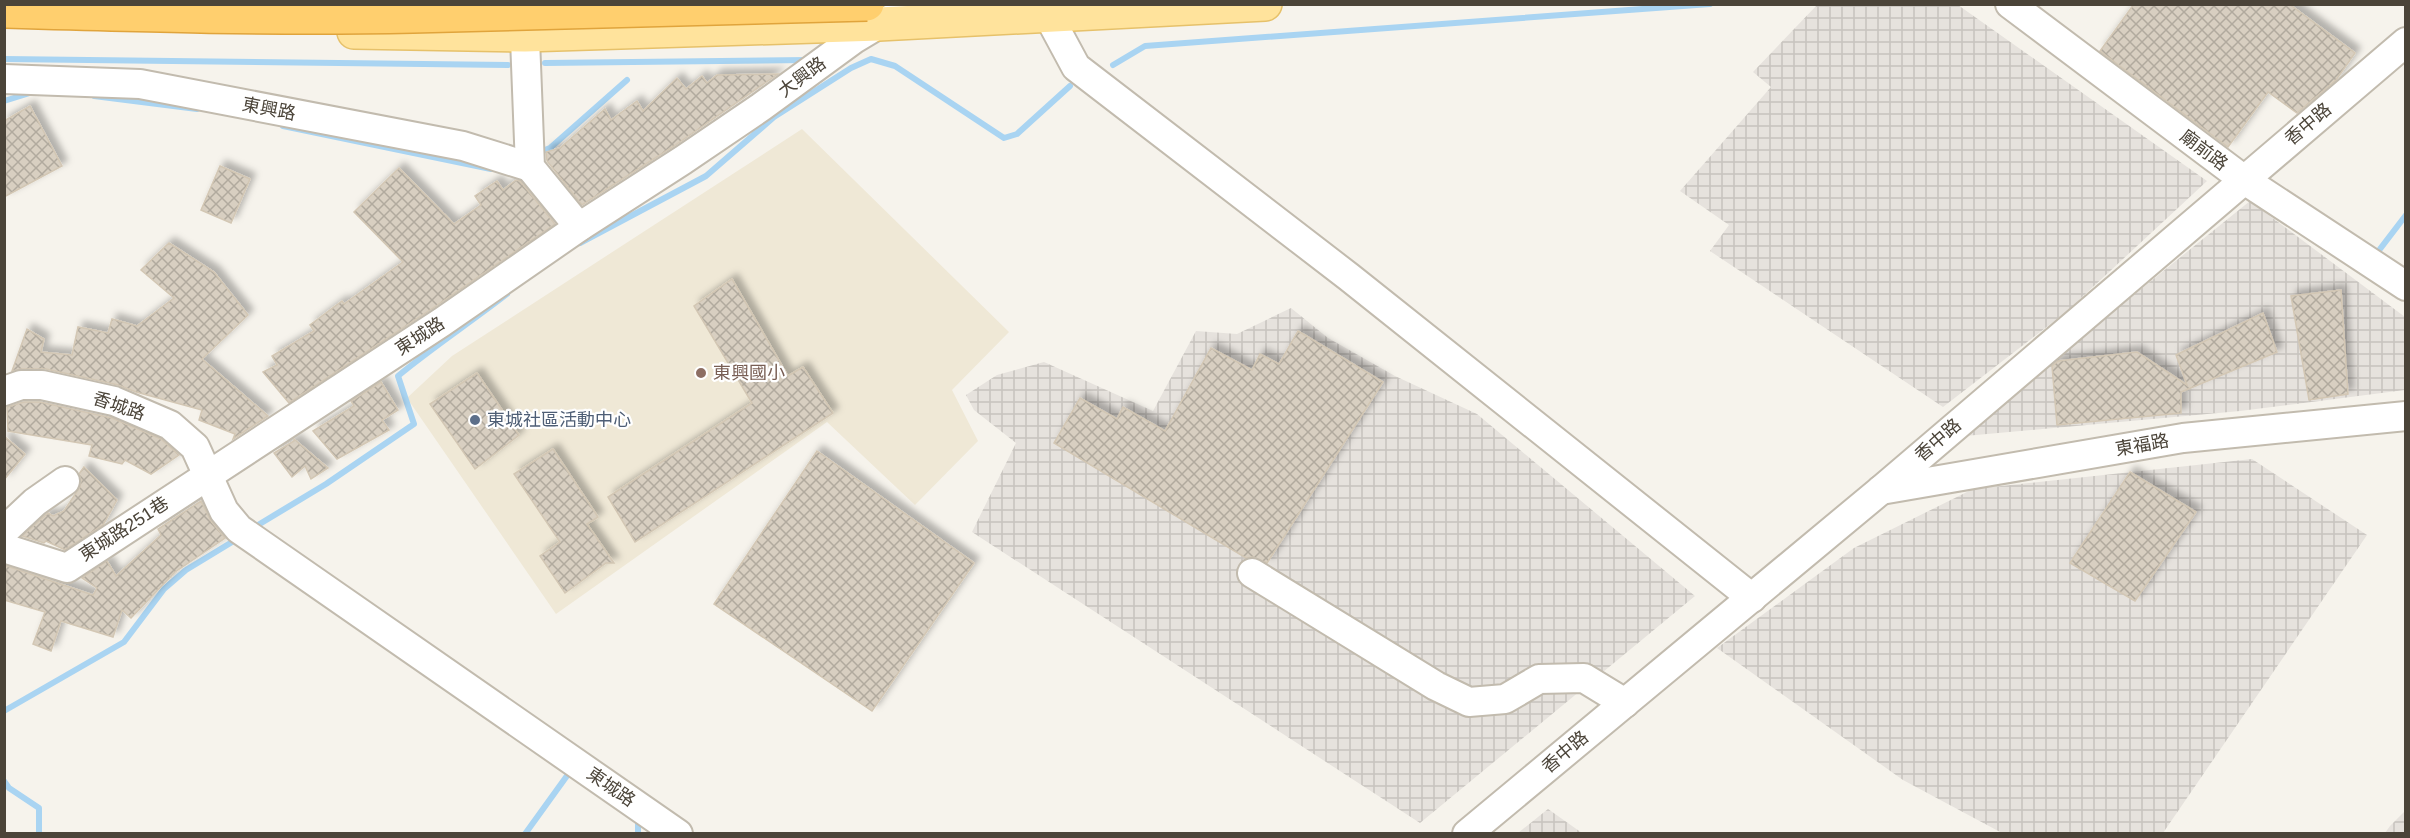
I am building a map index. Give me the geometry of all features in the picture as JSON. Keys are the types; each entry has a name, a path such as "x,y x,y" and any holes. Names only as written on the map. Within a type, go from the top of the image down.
{"highway":[{"path":"4,11 165,15 412,16 695,7 873,14"}],"main road":[{"path":"683,4 688,14 704,29"},
{"path":"4,24 524,20 704,29 873,14 1048,15 1265,4"}],"street":[{"name":"大興路","path":"683,160 854,39 873,14 926,4"},
{"name":"廟前路","path":"2010,4 2243,179 2406,285"},
{"path":"1048,15 1076,67 1349,277 1752,598"},
{"path":"524,20 531,167 579,227"},
{"name":"香中路","path":"1467,834 1881,490 2406,42"},
{"name":"東興路","path":"4,79 140,84 463,147 531,167"},
{"name":"東城路","path":"678,834 244,532 224,511 207,475 442,322 579,227 683,160"},
{"name":"香城路","path":"4,391 21,385 42,385 114,401 170,425 195,447 207,475"},
{"name":"東福路","path":"1881,490 2183,438 2406,416"},
{"name":"東城路251巷","path":"4,548 67,568 207,475"},
{"path":"4,531 35,502 65,481"},
{"path":"1252,573 1436,686 1469,702 1505,699 1539,679 1584,678 1625,703"}],"shaded area":[{"path":"1818,4 1958,5 2207,181 2066,312 1943,407 1710,251 1729,225 1680,191 1771,87 1753,72"},
{"name":"東興國小","path":"802,129 1009,332 952,390 978,441 915,505 827,422 556,614 407,398 452,356"},
{"path":"2250,201 2405,317 2405,390 2240,411 1965,436 2068,348"},
{"path":"1291,308 1328,338 1395,376 1477,414 1695,596 1420,823 972,532 1016,443 974,410 966,395 997,375 1044,362 1153,411 1196,331 1237,334"},
{"path":"2252,459 2367,535 2163,833 2002,833 1903,780 1717,648 1854,548 1973,489"},
{"path":"1548,809 1582,833 1518,833"},
{"path":"2405,811 2405,833 2385,833 2390,826"}],"building":[{"path":"2134,4 2289,4 2355,53 2336,80 2297,113 2268,92 2228,147 2100,51"},
{"path":"778,74 674,146 582,205 547,161 546,152 560,148 605,109 611,120 637,101 643,111 677,78 686,89 702,76 707,83 717,75"},
{"path":"30,106 62,166 4,197 4,121"},
{"path":"220,166 250,179 231,223 201,210"},
{"path":"399,168 454,224 481,205 475,196 497,181 503,190 516,180 520,181 555,224 289,403 263,372 277,365 272,356 314,331 310,325 342,301 344,304 403,262 354,212"},
{"path":"169,243 214,272 248,315 202,359 268,416 233,439 235,434 199,420 202,410 118,385 46,369 12,371 27,329 44,339 41,352 72,355 78,327 108,333 112,319 137,326 174,298 141,270"},
{"path":"732,279 788,376 803,367 833,413 635,542 608,497 752,403 694,306"},
{"path":"2341,290 2348,394 2309,400 2291,296"},
{"path":"2263,313 2277,352 2181,392 2181,413 2057,425 2052,366 2058,361 2137,352 2187,385 2176,355"},
{"path":"1298,331 1383,382 1267,563 1253,557 1246,558 1054,443 1080,398 1117,419 1123,407 1165,431 1211,348 1252,370 1260,354 1279,364"},
{"name":"東城社區活動中心","path":"477,373 519,435 475,469 430,404"},
{"path":"381,382 398,410 382,420 389,430 337,459 313,431 354,406 351,401"},
{"path":"24,402 40,402 112,418 161,439 179,455 151,474 125,460 122,464 89,456 92,445 8,431 7,407"},
{"path":"4,436 25,454 4,480"},
{"path":"294,439 328,468 311,479 305,466 292,477 274,453"},
{"path":"553,449 598,517 587,524 614,563 606,563 565,593 540,556 560,542 514,474"},
{"path":"817,451 974,563 872,711 714,604"},
{"path":"84,467 117,500 103,525 65,550 46,541 44,543 22,536 48,513 53,516 64,511 80,487 79,474"},
{"path":"2130,472 2196,512 2135,601 2070,563"},
{"path":"201,501 211,521 225,538 175,572 131,618 122,610 113,637 61,621 51,651 33,644 45,612 4,600 4,565 93,595 97,588 82,578 107,561 116,576 161,535 158,529"}],"waterway":[{"path":"1113,65 1145,46 1710,4"},
{"path":"4,59 508,65"},
{"path":"580,243 706,176 774,117 851,68 871,59 895,66 1004,138 1017,134 1070,86"},
{"path":"545,63 809,60"},
{"path":"537,153 550,148 627,80"},
{"path":"4,101 33,92"},
{"path":"94,96 197,109"},
{"path":"283,126 491,169"},
{"path":"2380,249 2406,215"},
{"path":"253,528 326,484 414,424 398,376 507,294"},
{"path":"4,711 124,642 164,589 186,570 237,539"},
{"path":"525,834 569,773 574,777"},
{"path":"4,781 9,788 39,808 39,834"},
{"path":"634,818 638,820 638,834"}],"place":[{"name":"東興國小","path":"701,373"},
{"name":"東城社區活動中心","path":"475,420"}]}
